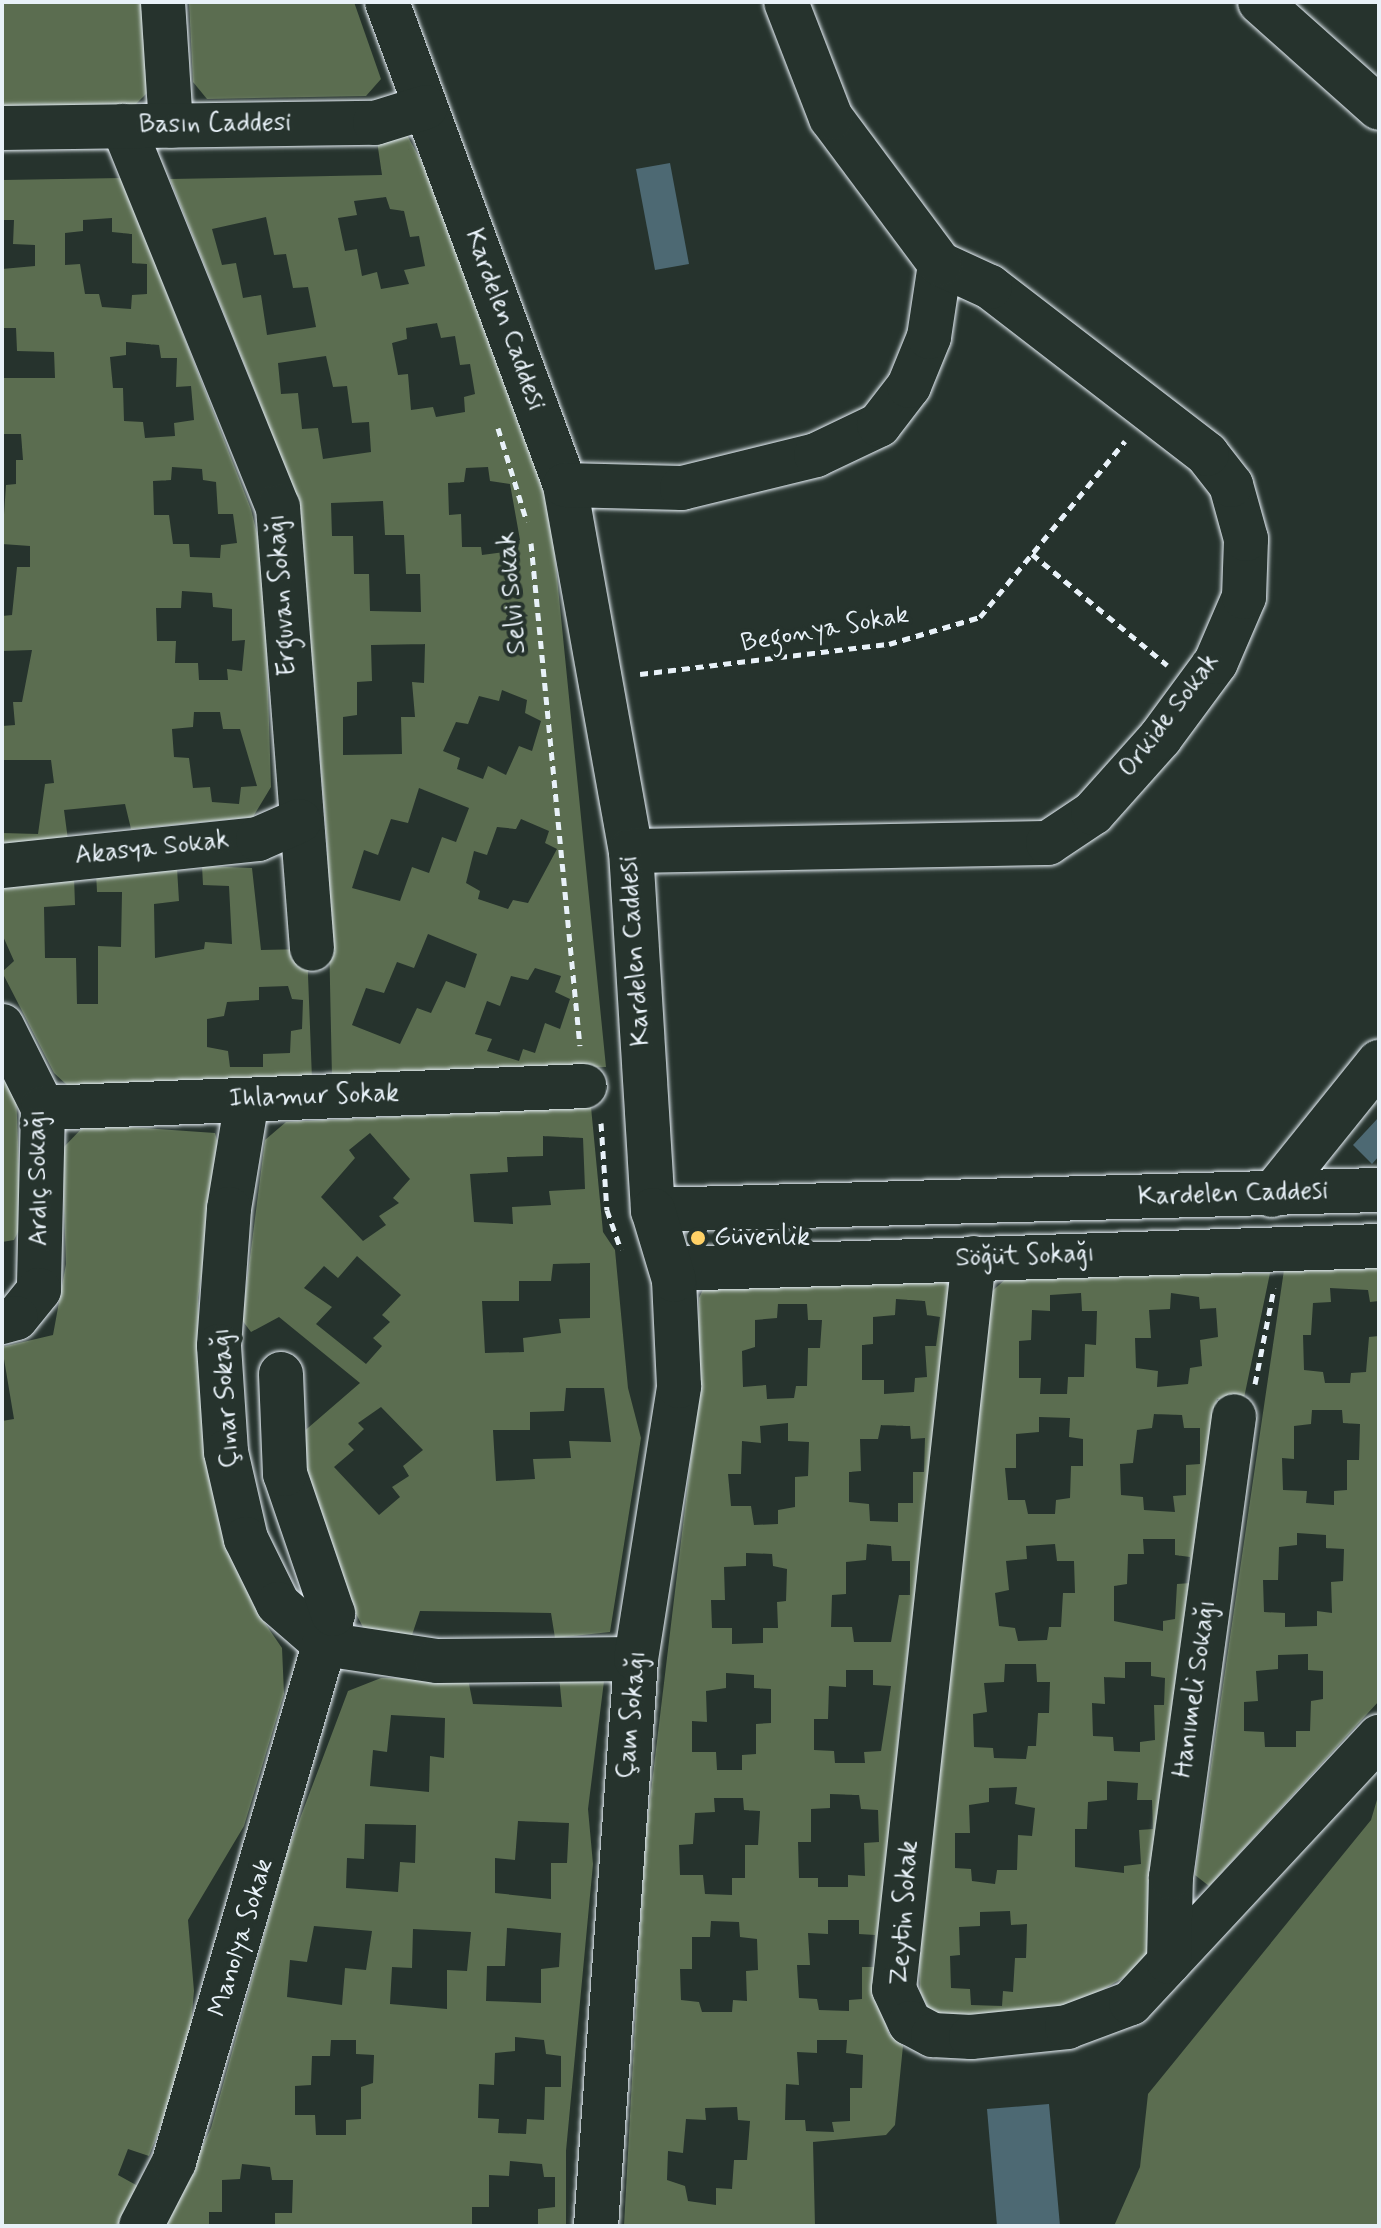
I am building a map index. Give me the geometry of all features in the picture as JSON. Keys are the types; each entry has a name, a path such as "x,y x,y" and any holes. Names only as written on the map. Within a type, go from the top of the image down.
{"street":[{"path":"163,2 171,126"},
{"name":"Kardelen Caddesi","path":"387,2 565,485 631,851 653,1210 1379,1190"},
{"name":"Orkide Sokak","path":"631,851 1048,843 1093,813 1196,689 1216,662 1244,597 1246,539 1231,485 1215,464 990,287 940,264 831,118 786,2"},
{"path":"1260,2 1379,108"},
{"name":"Basın Caddesi","path":"2,128 375,123 426,107"},
{"name":"Erguvan Sokağı","path":"123,126 278,507 299,821 312,949"},
{"path":"565,485 682,488 816,455 879,425 909,386 929,337 940,264"},
{"name":"Akasya Sokak","path":"2,866 258,839 299,821"},
{"name":"Ardıç Sokağı","path":"2,1026 43,1108 39,1290 16,1318 2,1322"},
{"path":"1272,1195 1379,1062"},
{"name":"Ihlamur Sokak","path":"43,1108 585,1086"},
{"name":"Çınar Sokağı","path":"247,1100 229,1209 219,1346 226,1452 246,1539 278,1604 324,1644"},
{"name":"Çam Sokağı","path":"596,2226 636,1659 679,1386 672,1269 653,1210"},
{"name":"Söğüt Sokağı","path":"672,1269 1379,1246"},
{"name":"Zeytin Sokak","path":"974,1258 894,1989 910,2023 933,2035 971,2037 1067,2027 1131,2003 1379,1737"},
{"name":"Manolya Sokak","path":"141,2226 178,2147 333,1614 285,1474 281,1374"},
{"name":"Hanımeli Sokağı","path":"1169,1962 1173,1861 1234,1416"},
{"path":"324,1644 437,1661 636,1659"}],"path":[{"name":"Begonya Sokak","path":"599,677 889,644 980,617 1122,446 1141,405"},
{"name":"Selvi Sokak","path":"492,411 532,547 585,1086"},
{"path":"1032,554 1196,689"},
{"path":"1234,1416 1252,1401 1276,1249"}],"green space":[{"path":"2,2 147,2 150,90 134,106 2,109"},
{"path":"189,2 354,2 381,79 366,96 207,99 193,82"},
{"path":"406,133 437,190 519,425 538,456 551,517 606,1067 332,1078 327,841 302,539 260,403 170,179 382,175 377,141","holes":["386,197 390,209 404,211 410,237 419,236 425,266 404,270 409,284 381,289 377,272 362,276 357,249 345,251 338,218 357,215 354,201","266,217 274,255 286,254 293,288 308,287 316,327 267,335 261,295 243,298 236,263 222,265 212,229","437,323 441,338 455,336 460,365 470,364 475,394 464,397 465,412 436,417 433,407 411,410 408,374 398,375 392,343 407,339 406,328","326,356 333,387 347,386 352,423 369,422 371,452 323,459 318,428 302,429 298,393 281,394 278,363","488,467 490,481 510,484 520,540 510,540 512,551 482,555 481,547 462,547 461,514 449,515 448,483 464,482 466,468","383,501 385,535 404,535 406,574 420,574 421,612 370,611 369,574 354,574 353,536 332,536 331,503","425,644 424,683 412,682 415,717 401,717 402,754 343,755 343,717 357,715 357,682 372,681 371,645","502,690 527,700 525,713 541,721 532,751 519,746 506,775 488,766 483,779 457,769 460,758 443,751 456,722 468,724 479,696 499,701","419,788 469,808 456,842 442,837 429,873 412,867 400,901 352,888 364,850 378,855 391,819 408,823","521,819 549,831 545,843 557,849 528,903 513,900 508,909 478,899 480,891 466,883 474,851 487,855 497,827 516,829","428,934 477,954 465,988 446,981 431,1013 417,1008 400,1044 352,1025 366,988 384,993 397,962 414,968","535,968 561,976 555,992 570,999 560,1029 545,1023 535,1053 523,1049 519,1061 487,1051 492,1039 475,1034 487,1001 500,1006 511,976 528,980"]},
{"path":"122,178 251,509 264,562 271,787 253,817 131,829 125,804 64,810 68,840 2,849 2,833 38,834 45,784 54,783 51,760 2,760 2,726 15,725 13,702 22,702 32,650 2,651 2,616 12,615 17,567 30,567 30,546 2,544 6,485 16,484 16,460 23,460 21,434 2,434 2,378 55,378 54,352 17,351 16,328 2,328 2,269 35,266 35,245 13,244 14,220 2,220 2,180","holes":["112,218 112,232 132,234 132,263 147,264 147,294 132,295 131,309 102,307 99,294 85,294 80,264 65,265 65,233 83,231 83,220","126,342 159,345 161,358 177,358 176,387 191,386 194,420 174,423 175,436 145,438 143,422 124,421 123,388 113,388 110,357 126,355","172,467 202,469 203,480 216,482 218,514 233,514 237,543 221,545 220,558 190,557 189,544 173,544 169,515 154,515 153,481 171,480","182,591 212,593 213,607 232,609 232,641 245,640 242,671 227,669 228,680 199,680 198,663 175,663 176,641 157,641 156,608 181,608","194,712 220,712 223,729 240,729 257,786 241,787 239,804 212,802 210,787 193,788 189,758 174,757 172,729 193,727"]},
{"path":"202,866 252,868 261,950 307,949 312,1079 67,1085 54,1073 2,972 14,961 2,934 2,884 74,876 75,905 44,907 45,958 76,958 77,1004 98,1004 98,946 121,947 122,892 97,892 96,872 177,868 179,901 154,904 155,958 204,949 205,942 232,944 229,886 203,885","holes":["288,986 292,999 303,1000 302,1029 291,1031 290,1053 263,1054 263,1067 230,1067 228,1051 207,1047 207,1019 224,1016 227,1002 259,1000 259,987"]},
{"path":"2,1066 16,1090 21,1226 14,1240 2,1242"},
{"path":"591,1107 603,1232 615,1250 628,1388 641,1438 610,1632 555,1638 551,1613 420,1611 412,1635 366,1633 337,1577 294,1440 360,1383 279,1317 251,1332 242,1320 265,1140 286,1122","holes":["370,1133 410,1179 393,1198 399,1203 379,1216 386,1225 363,1241 321,1197 355,1158 349,1150","543,1136 583,1138 585,1189 549,1191 551,1205 512,1207 513,1224 474,1222 470,1174 508,1172 507,1157 543,1156","357,1256 401,1295 382,1315 390,1322 373,1338 382,1346 366,1364 316,1324 332,1307 304,1288 324,1266 338,1278","590,1263 590,1318 559,1319 561,1333 523,1338 524,1352 485,1353 482,1301 519,1301 519,1281 551,1281 553,1264","566,1388 604,1388 611,1442 569,1441 571,1458 533,1459 535,1479 496,1481 493,1430 530,1430 530,1412 564,1411","381,1407 423,1450 403,1466 409,1476 392,1487 400,1497 379,1515 334,1467 354,1450 348,1444 364,1429 358,1423"]},
{"path":"86,1124 215,1133 220,1151 198,1298 201,1389 258,1613 282,1648 284,1694 244,1826 188,1920 194,1991 188,2057 149,2156 128,2149 118,2175 145,2190 124,2226 2,2226 2,1421 14,1419 2,1347 53,1335 66,1264 62,1149"},
{"path":"1379,1266 1379,1301 1370,1302 1368,1290 1330,1288 1331,1302 1313,1303 1311,1335 1303,1335 1304,1370 1323,1372 1325,1383 1350,1383 1351,1373 1366,1372 1369,1337 1379,1336 1379,1701 1209,1886 1195,1875 1284,1270","holes":["1312,1410 1342,1410 1343,1423 1360,1424 1359,1460 1347,1460 1347,1490 1334,1491 1334,1505 1306,1503 1307,1491 1283,1490 1282,1458 1294,1459 1294,1426 1311,1424","1297,1533 1326,1535 1326,1548 1344,1549 1343,1581 1331,1582 1332,1613 1317,1611 1317,1626 1285,1627 1285,1613 1264,1612 1263,1580 1278,1580 1279,1547 1297,1545","1308,1654 1308,1670 1323,1671 1323,1699 1311,1701 1310,1731 1296,1731 1296,1747 1265,1747 1264,1732 1244,1731 1244,1702 1258,1701 1256,1671 1278,1669 1278,1655"]},
{"path":"936,1272 954,1289 900,1719 881,2008 889,2034 903,2046 895,2125 886,2135 813,2142 815,2226 624,2226 645,1841 697,1408 699,1298 706,1283","holes":["896,1299 925,1301 927,1315 940,1317 936,1346 925,1346 927,1377 915,1378 914,1392 884,1394 884,1380 862,1380 862,1345 873,1344 873,1317 895,1315","778,1304 807,1304 808,1320 822,1320 820,1348 808,1348 807,1386 796,1386 794,1398 767,1399 766,1385 743,1387 742,1351 755,1347 755,1320 777,1318","788,1423 788,1441 809,1442 808,1476 795,1477 795,1507 778,1510 778,1524 754,1525 751,1506 731,1506 728,1474 741,1474 742,1441 761,1443 760,1426","881,1425 910,1426 911,1439 925,1438 924,1472 913,1472 913,1503 898,1503 898,1522 870,1521 869,1504 849,1502 849,1472 861,1471 860,1439 878,1439","867,1544 891,1546 892,1561 910,1561 910,1595 899,1595 891,1642 854,1642 852,1627 831,1627 832,1595 846,1594 846,1562 866,1560","746,1553 772,1554 773,1566 787,1569 786,1601 777,1602 778,1628 763,1628 763,1643 732,1644 732,1628 712,1628 711,1600 725,1600 724,1567 746,1566","846,1670 873,1670 873,1685 891,1686 881,1751 864,1752 865,1763 835,1763 834,1751 814,1750 814,1719 828,1719 829,1686 846,1687","726,1673 754,1675 754,1688 771,1689 771,1723 756,1724 756,1754 742,1755 742,1770 717,1770 716,1752 692,1752 692,1721 707,1722 706,1691 726,1688","830,1794 859,1795 861,1809 878,1810 879,1842 864,1843 865,1876 848,1875 848,1887 818,1887 818,1878 799,1878 798,1842 811,1842 811,1809 830,1808","714,1798 743,1798 744,1810 760,1811 758,1845 745,1845 745,1878 732,1878 732,1895 705,1894 703,1875 680,1875 679,1845 693,1844 695,1813 715,1812","828,1920 859,1920 859,1934 875,1935 874,1967 862,1967 862,1999 849,2000 849,2011 819,2010 817,1999 799,1998 797,1965 810,1965 808,1933 828,1934","711,1921 739,1922 740,1937 757,1939 758,1970 746,1971 747,2001 733,2000 732,2012 702,2012 699,2002 681,2000 680,1969 692,1969 692,1937 710,1937","817,2040 847,2040 846,2053 863,2055 862,2088 850,2088 850,2121 832,2122 834,2132 806,2131 805,2120 785,2120 786,2084 799,2085 797,2052 817,2053","737,2107 738,2120 750,2121 747,2160 734,2160 732,2189 716,2188 716,2205 688,2201 685,2186 667,2180 668,2151 683,2153 686,2119 706,2120 705,2108"]},
{"path":"1270,1273 1244,1398 1217,1399 1191,1578 1190,1557 1175,1555 1175,1539 1143,1539 1144,1554 1128,1554 1127,1584 1114,1586 1114,1621 1163,1631 1163,1621 1175,1619 1177,1584 1190,1583 1172,1707 1147,1954 1133,1972 1071,2008 987,2024 931,2014 920,1992 919,1956 990,1293 1008,1277","holes":["1081,1293 1082,1311 1097,1311 1096,1345 1085,1344 1084,1377 1068,1377 1067,1394 1040,1394 1041,1378 1019,1378 1019,1341 1031,1340 1032,1310 1050,1311 1050,1295","1171,1293 1199,1297 1200,1309 1216,1308 1218,1337 1200,1340 1202,1366 1190,1368 1188,1384 1157,1387 1158,1371 1136,1368 1135,1338 1151,1338 1149,1310 1170,1309","1154,1414 1182,1415 1184,1428 1200,1428 1200,1464 1186,1465 1186,1495 1173,1496 1175,1512 1144,1510 1143,1497 1121,1495 1120,1464 1133,1463 1137,1430 1152,1428","1039,1417 1070,1418 1069,1437 1083,1439 1083,1466 1071,1466 1070,1498 1056,1500 1055,1514 1028,1514 1025,1500 1008,1500 1005,1468 1016,1468 1016,1434 1039,1432","1055,1544 1057,1561 1074,1561 1075,1593 1063,1593 1061,1627 1049,1627 1047,1640 1018,1641 1015,1628 999,1626 995,1593 1009,1590 1006,1561 1027,1559 1026,1546","1125,1662 1151,1662 1151,1676 1165,1678 1164,1705 1154,1705 1155,1740 1140,1742 1140,1752 1114,1751 1113,1737 1093,1736 1092,1703 1105,1704 1104,1677 1125,1678","1005,1664 1036,1664 1037,1682 1050,1682 1049,1713 1038,1713 1036,1746 1028,1746 1026,1759 994,1758 993,1748 974,1747 973,1714 987,1712 984,1683 1004,1682","1107,1781 1138,1783 1137,1800 1152,1800 1153,1829 1139,1830 1141,1864 1124,1866 1124,1873 1075,1867 1075,1829 1087,1829 1088,1802 1107,1800","1017,1787 1015,1804 1035,1808 1032,1836 1018,1835 1017,1870 997,1870 995,1884 972,1881 971,1869 955,1868 955,1833 970,1833 969,1805 989,1802 989,1788","1010,1911 1011,1925 1027,1924 1026,1958 1015,1958 1013,1992 1003,1991 1002,2006 971,2005 970,1989 951,1988 950,1956 960,1955 959,1927 980,1926 980,1912"]},
{"path":"559,1676 604,1681 588,1809 593,1864 566,2151 566,2226 538,2226 538,2209 555,2207 555,2177 544,2177 542,2164 510,2161 509,2176 489,2175 489,2207 472,2207 472,2226 275,2226 275,2213 292,2213 293,2180 272,2180 270,2167 242,2164 240,2179 222,2180 222,2212 209,2212 209,2226 165,2226 211,2128 287,1853 348,1691 381,1678 468,1679 473,1704 562,1707","holes":["391,1715 445,1718 444,1758 430,1756 429,1792 370,1786 373,1750 387,1752","518,1821 569,1823 567,1863 551,1863 551,1899 495,1893 495,1858 515,1860","365,1824 416,1825 415,1863 400,1862 398,1892 346,1888 347,1858 364,1859","314,1926 372,1931 366,1970 345,1968 342,2005 287,1997 290,1960 307,1962","507,1928 561,1933 559,1967 541,1969 541,2003 486,2001 487,1966 505,1966","413,1929 471,1932 467,1971 447,1970 447,2009 390,2004 392,1967 412,1968","515,2037 544,2040 546,2054 561,2056 561,2087 545,2087 544,2120 527,2119 526,2134 498,2133 499,2119 478,2118 479,2084 494,2085 495,2053 515,2051","331,2040 356,2040 356,2054 374,2055 373,2083 361,2087 361,2119 346,2120 346,2135 316,2135 315,2115 295,2115 295,2086 311,2085 312,2056 330,2056"]},
{"path":"1379,1793 1379,2226 1114,2226 1140,2167 1148,2094 1371,1820"}],"water":[{"path":"670,163 689,264 655,270 636,169"},
{"path":"1379,1117 1379,1156 1372,1164 1353,1145"},
{"path":"1049,2104 1060,2226 997,2226 987,2109"}],"place":[{"name":"Güvenlik","path":"698,1238"}]}
